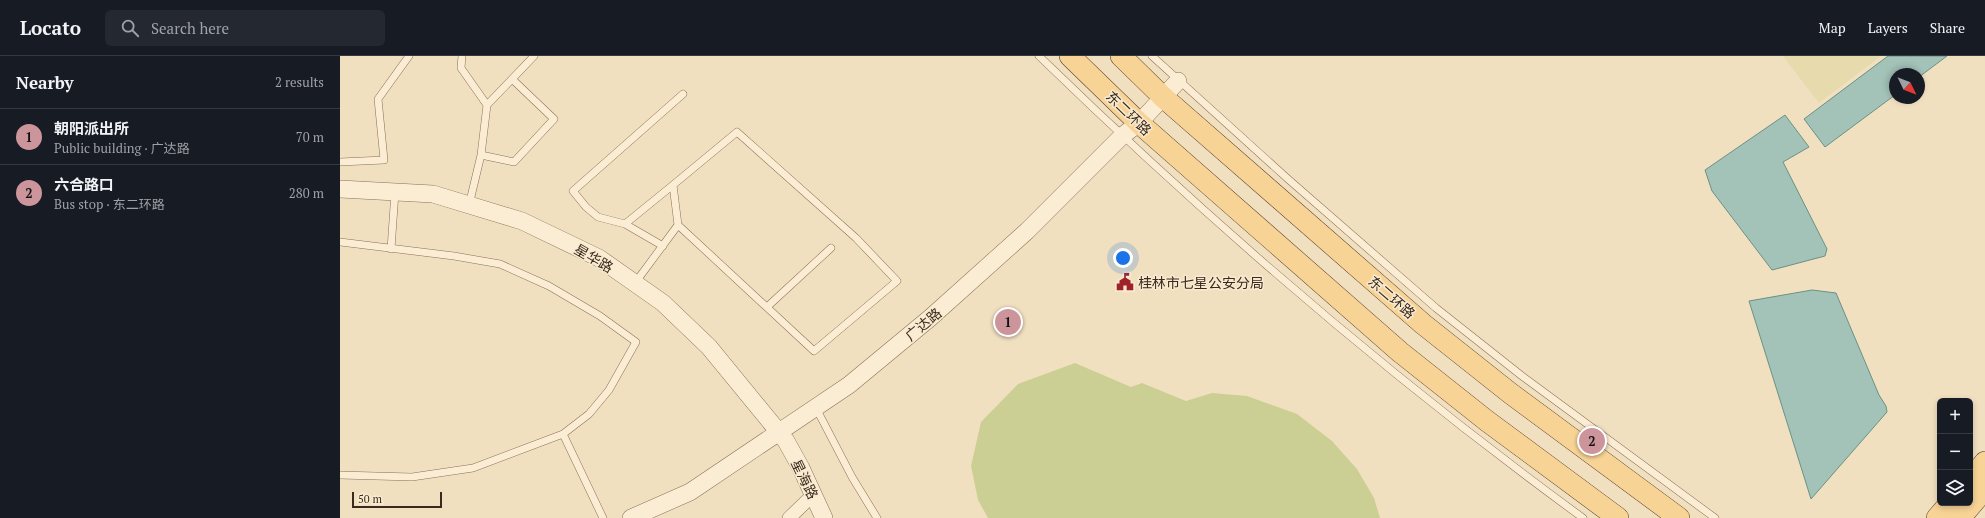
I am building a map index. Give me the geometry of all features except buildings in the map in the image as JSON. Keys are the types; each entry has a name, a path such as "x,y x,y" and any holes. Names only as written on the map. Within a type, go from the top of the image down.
{"main road":[{"name":"东二环路","path":"1070,56 1138,123 1400,352 1487,421 1618,518"},
{"name":"东二环路","path":"1121,56 1163,97 1423,324 1510,393 1679,518"},
{"path":"1973,476 1985,462"},
{"path":"1960,518 1985,489"},
{"path":"1937,518 1947,506"}],"street":[{"name":"广达路","path":"631,518 690,492 783,437 816,408 850,385 936,313 1028,231 1122,136 1138,123 1178,81"},
{"name":"星华路","path":"340,189 433,194 522,221 599,258 663,303 709,347 783,437"},
{"name":"星海路","path":"783,437 801,468 824,518"},
{"path":"789,518 813,495"}],"lane":[{"path":"340,162 384,160 378,99 409,56"},
{"path":"462,56 461,68 487,105"},
{"path":"468,205 481,155 487,105 534,56"},
{"path":"1040,56 1122,136 1382,364 1469,434 1583,518"},
{"path":"1152,56 1178,81 1436,308 1522,376 1715,518"},
{"path":"481,155 514,162 554,119 512,79"},
{"path":"663,246 626,224 598,217 586,207 573,191 683,94"},
{"path":"626,224 673,185 737,132 856,238 897,281 814,351 678,225 673,185"},
{"path":"391,249 394,192"},
{"path":"634,283 678,225"},
{"path":"340,242 454,256 500,264 549,286 600,316 636,342 609,390 589,414 563,434 473,468 412,477 340,475"},
{"path":"767,307 831,248"},
{"path":"816,408 852,478 877,518"},
{"path":"563,434 603,518"}],"shaded area":[{"path":"1783,56 1881,56 1819,103"}],"green space":[{"path":"1075,363 1131,387 1142,383 1186,401 1212,393 1247,396 1297,414 1332,441 1357,469 1374,498 1380,518 988,518 978,500 971,466 981,422 1018,384"}],"water":[{"path":"1888,56 1947,56 1925,72 1925,68 1889,68 1889,99 1825,147 1804,119"},
{"path":"1785,115 1809,147 1783,162 1827,249 1825,256 1772,270 1712,191 1705,170"},
{"path":"1812,290 1836,293 1879,395 1886,406 1887,412 1811,499 1749,301"}],"place":[{"name":"桂林市七星公安分局","path":"1125,282"},
{"name":"朝阳派出所","path":"1008,322"},
{"name":"六合路口","path":"1592,441"}]}
